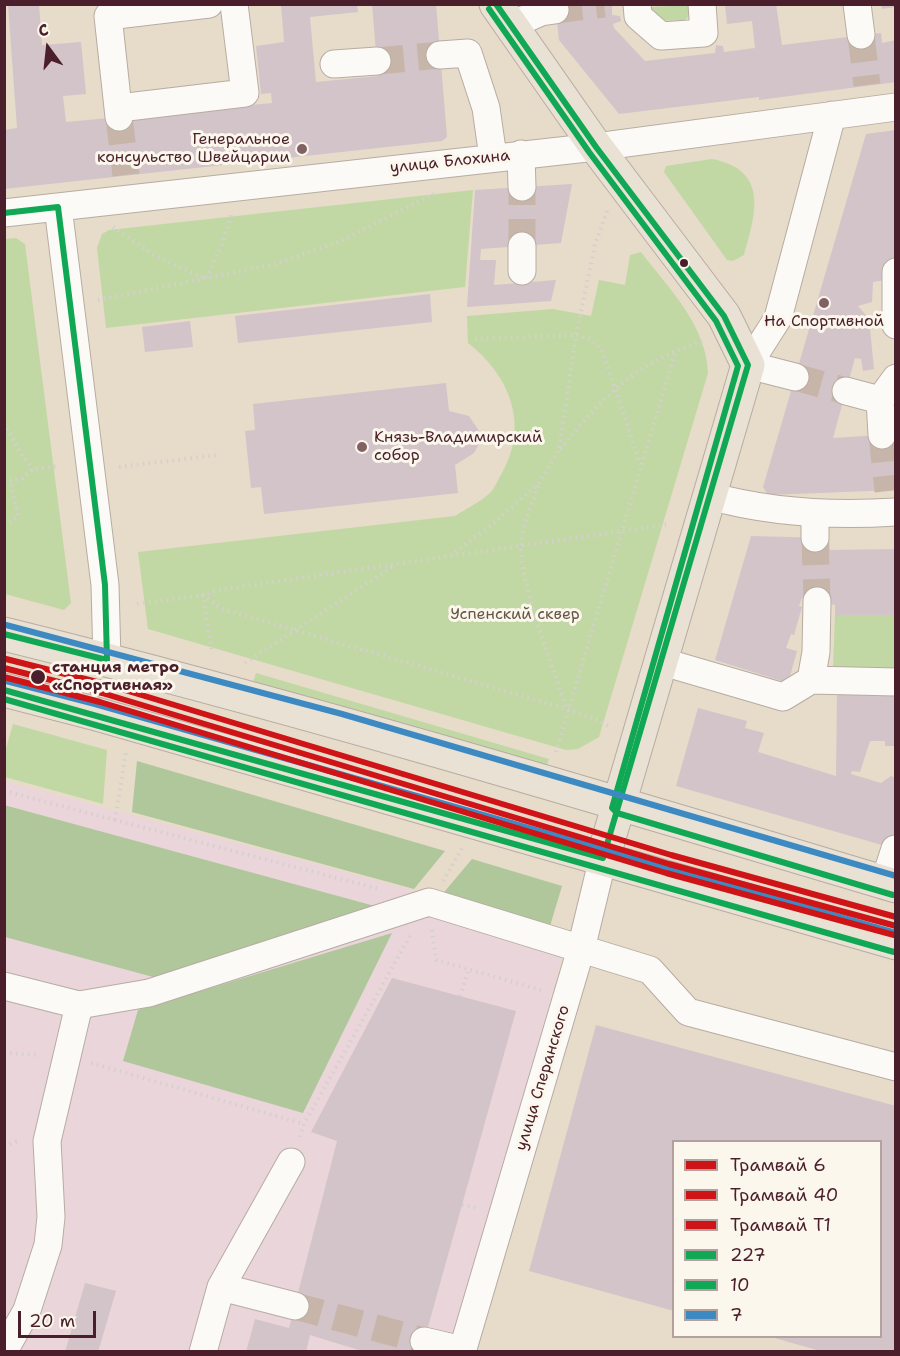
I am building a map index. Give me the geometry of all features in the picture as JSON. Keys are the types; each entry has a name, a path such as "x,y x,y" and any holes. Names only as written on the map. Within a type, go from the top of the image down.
{"main road":[{"path":"529,11 596,147 724,316 748,364"},
{"name":"улица Сперанского","path":"603,858 748,364"},
{"path":"4,634 107,660 620,804 890,884"},
{"path":"4,690 93,713 896,943"}],"street":[{"path":"209,4 163,7 108,16 119,112 244,93 234,4"},
{"path":"637,4 638,16 661,36 704,33 702,4"},
{"path":"857,4 861,35"},
{"path":"440,55 468,53 486,108 493,157"},
{"path":"334,64 377,61"},
{"name":"улица Блохина","path":"4,213 58,207 127,187 596,147 832,115 878,101"},
{"path":"795,377 748,364 778,318 832,115"},
{"path":"521,154 522,187"},
{"path":"58,207 105,585 107,660"},
{"path":"896,272 896,325"},
{"path":"882,435 880,400 896,378"},
{"path":"846,391 880,400"},
{"path":"710,496 815,525 891,505"},
{"path":"811,680 816,652 817,601"},
{"path":"660,661 783,697 811,680 896,681"},
{"path":"890,884 895,849"},
{"name":"улица Сперанского","path":"462,1351 581,949 603,858"},
{"path":"4,986 79,1005 149,993 429,903 581,949 598,957 650,970 688,1012 896,1067"},
{"path":"4,1350 27,1310 48,1245 50,1200 47,1141 79,1005"},
{"path":"203,1352 222,1287 291,1162"},
{"path":"222,1287 295,1306"},
{"path":"424,1341 462,1351"}],"path":[{"path":"98,300 276,264 343,240 443,189"},
{"path":"560,450 576,335 595,245 610,204"},
{"path":"206,279 223,242 232,210"},
{"path":"107,224 156,256 206,279"},
{"path":"475,339 576,335 590,339 602,350 640,464"},
{"path":"567,709 532,600 521,546 524,526 539,483 560,450 614,388 676,350 710,339"},
{"path":"556,752 640,464 676,350"},
{"path":"4,423 21,454 33,469"},
{"path":"119,467 217,455"},
{"path":"4,482 23,478 33,469 59,466"},
{"path":"4,525 18,517 11,482"},
{"path":"450,556 494,523 539,483"},
{"path":"137,604 670,524"},
{"path":"244,663 394,566"},
{"path":"203,595 222,609 567,709 600,721 611,728"},
{"path":"203,595 212,654"},
{"path":"115,820 126,746"},
{"path":"4,791 384,891"},
{"path":"291,1162 304,1124 462,848"},
{"path":"429,903 436,960 543,990 540,1002"},
{"path":"460,996 469,969"},
{"path":"4,1053 11,1054"},
{"path":"68,1056 304,1124"},
{"path":"4,1146 22,1140"},
{"path":"462,1205 483,1209"}],"shaded area":[{"path":"4,781 569,932 454,1351 5,1351"}],"green space":[{"path":"691,5 691,14 685,20 655,21 649,7"},
{"path":"712,159 730,165 743,173 754,195 752,224 744,255 733,261 727,260 664,172 666,166"},
{"path":"473,190 465,287 106,328 97,248 102,234 109,230"},
{"path":"16,238 25,244 71,603 64,610 5,594 4,239"},
{"name":"Успенский сквер","path":"641,252 674,294 693,323 706,355 708,373 599,737 578,749 566,750 148,629 138,552 455,516 486,496 495,486 510,455 514,437 514,419 511,402 495,370 468,343 467,316 553,309 591,316 599,280 625,285 630,255"},
{"path":"835,615 895,615 895,670 833,668"},
{"path":"256,673 549,759 546,768 253,682"},
{"path":"13,724 107,750 103,804 5,777 5,752"},
{"path":"137,761 445,851 414,889 132,812"},
{"path":"4,805 382,908 157,978 5,937"},
{"path":"472,859 562,886 550,926 440,897"},
{"path":"392,933 303,1113 123,1061 138,1010"}],"building":[{"path":"8,4 39,4 42,45 81,42 86,94 63,96 66,122 272,103 271,93 261,94 256,46 284,42 281,5 357,5 358,12 310,17 316,82 378,76 372,4 436,4 447,137 442,141 4,189 4,130 17,128"},
{"path":"555,4 612,4 612,15 620,16 621,21 613,24 614,28 645,61 715,53 716,45 723,46 724,52 755,48 752,21 727,24 725,4 776,4 782,45 881,33 882,43 896,40 896,82 759,100 759,97 619,114 559,40"},
{"path":"881,4 896,4 896,7 882,9"},
{"path":"896,130 896,262 885,280 873,282 872,302 858,306 869,319 874,369 863,371 861,359 855,358 833,438 896,434 896,490 768,495 763,487 866,134"},
{"path":"572,184 561,243 481,249 480,260 496,260 494,285 556,280 551,301 467,307 475,190"},
{"path":"430,294 432,322 238,343 235,316"},
{"path":"190,321 193,347 145,352 142,327"},
{"name":"Князь-Владимирский собор","path":"446,383 449,411 469,416 479,431 479,444 474,453 455,465 458,493 264,514 261,487 251,488 245,431 255,430 253,404"},
{"path":"751,536 829,538 830,550 896,549 896,615 835,615 835,605 802,598 799,606 802,607 794,635 791,634 786,648 797,651 788,683 715,660"},
{"path":"837,693 896,693 896,746 885,746 885,741 870,741 860,772 852,771 851,774 881,783 891,776 896,778 896,849 676,786 698,708 747,721 745,728 764,733 758,752 836,776"},
{"path":"392,978 516,1011 421,1352 365,1352 310,1335 306,1352 246,1352 255,1319 289,1328 337,1141 311,1132"},
{"path":"596,1025 896,1106 896,1352 824,1352 775,1338 882,1338 882,1140 672,1140 672,1310 529,1271"},
{"path":"85,1283 116,1291 98,1352 65,1352"}],"tunnel":[{"path":"555,10 604,4"},
{"path":"861,35 867,85"},
{"path":"377,61 440,55"},
{"path":"119,117 126,175"},
{"path":"522,187 522,246"},
{"path":"795,377 846,391"},
{"path":"882,435 888,491"},
{"path":"815,538 817,601"},
{"path":"295,1306 424,1341"}],"tram line":[{"name":"Т1","path":"6,659 105,684 671,855 896,917"},
{"name":"6","path":"4,668 102,693 669,864 896,926"},
{"name":"40","path":"4,677 100,702 666,873 894,935"}],"transit line":[{"name":"227","path":"4,690 603,858 748,365 724,316 596,147 496,4"},
{"name":"10","path":"489,9 589,152 716,321 738,366 612,808 617,813 893,895"},
{"name":"227","path":"4,213 58,207 105,585 107,660 4,634"},
{"name":"7","path":"6,625 342,714 896,876"},
{"name":"7","path":"6,681 95,704 896,933"},
{"name":"10","path":"4,699 894,952"}],"place":[{"name":"Генеральное консульство Швейцарии","path":"302,149"},
{"name":"На Спортивной","path":"824,303"},
{"name":"Князь-Владимирский собор","path":"362,447"},
{"name":"станция метро «Спортивная»","path":"38,677"}]}
